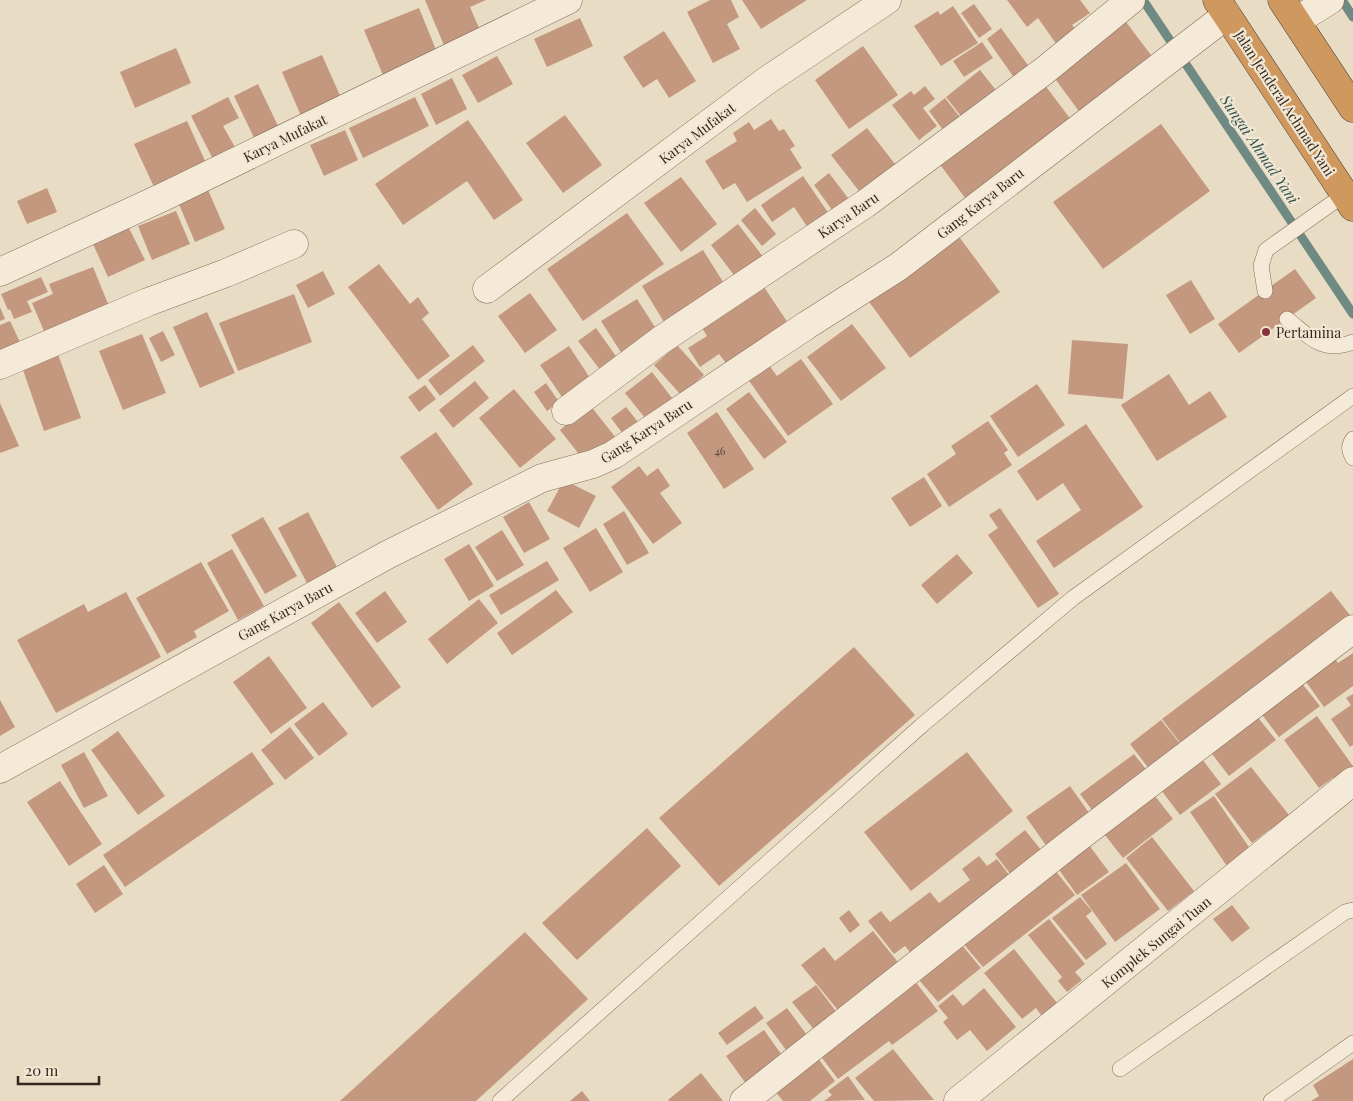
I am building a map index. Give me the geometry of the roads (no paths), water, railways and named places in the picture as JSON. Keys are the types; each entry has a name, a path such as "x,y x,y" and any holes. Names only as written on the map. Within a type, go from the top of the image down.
{"highway":[{"name":"Jalan Jenderal Achmad Yani","path":"1222,7 1349,201"},
{"path":"1289,11 1353,108"}],"street":[{"name":"Karya Mufakat","path":"0,272 163,197 568,0"},
{"name":"Karya Mufakat","path":"487,289 766,81 887,0"},
{"path":"1289,11 1325,3"},
{"name":"Karya Baru","path":"566,411 661,340 865,204 1044,71 1126,4"},
{"name":"Gang Karya Baru","path":"0,769 387,554 542,478 593,464 613,455 799,330 898,267 1176,53 1222,7"},
{"path":"0,365 148,302 226,273 294,244"},
{"path":"744,1101 1071,844 1353,629"},
{"name":"Komplek Sungai Tuan","path":"958,1101 1353,781"}],"lane":[{"path":"1265,291 1261,266 1266,250 1302,223 1349,201"},
{"path":"1286,319 1322,345 1338,348 1353,342"},
{"path":"500,1101 921,726 1073,598 1353,396"},
{"path":"1353,439 1349,446 1349,452 1353,458"},
{"path":"1120,1069 1345,912 1353,910"},
{"path":"1271,1101 1353,1043"}],"waterway":[{"name":"Sungai Ahmad Yani","path":"1143,0 1353,314"},
{"name":"Sungai Ahmad Yani","path":"1342,0 1353,17"}],"place":[{"name":"Pertamina","path":"1266,332"}]}
